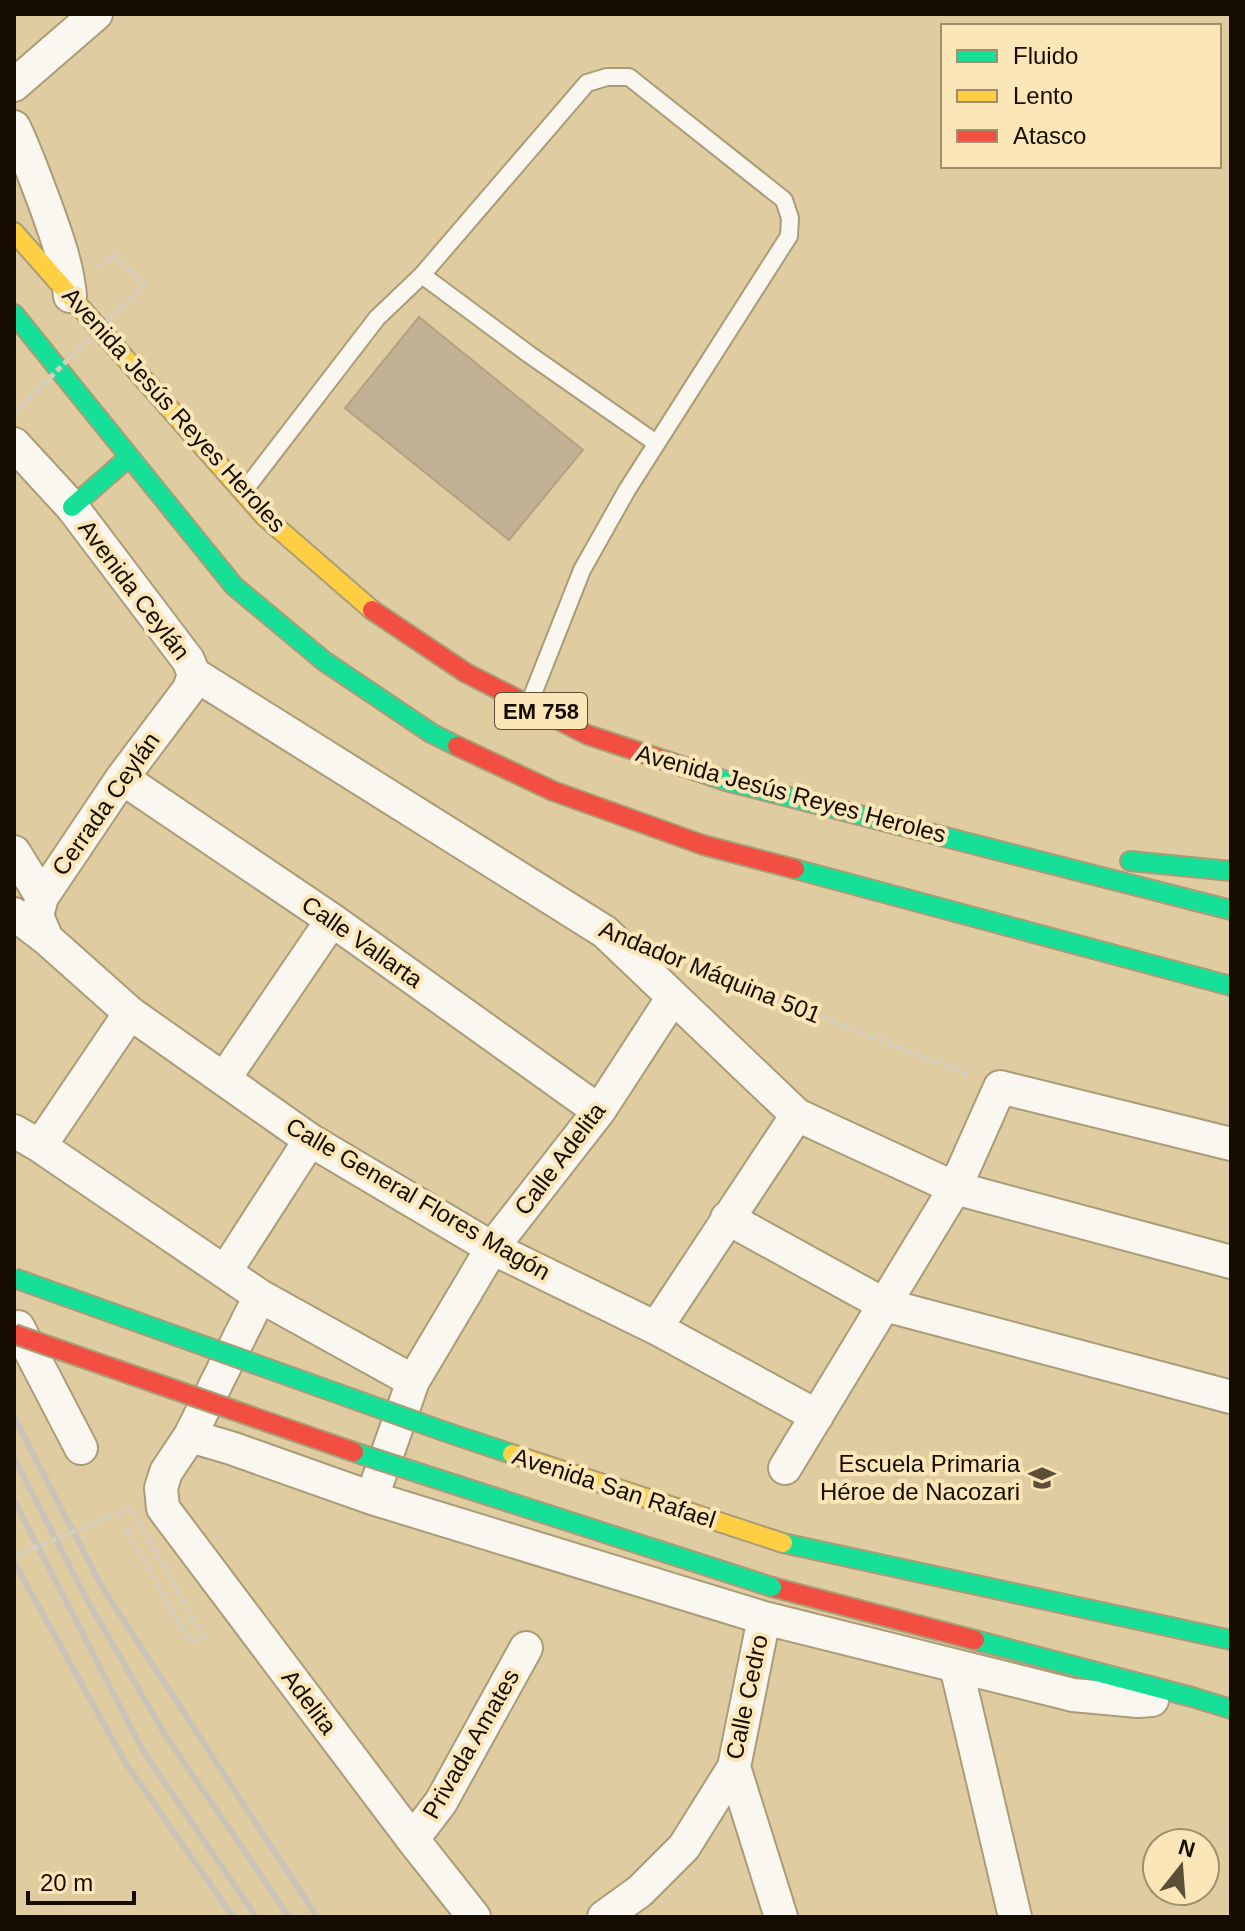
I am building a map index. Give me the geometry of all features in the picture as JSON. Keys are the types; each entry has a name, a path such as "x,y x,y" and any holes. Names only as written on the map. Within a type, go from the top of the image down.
{"main road":[{"name":"Avenida Jesús Reyes Heroles","path":"14,232 265,517 367,607 466,673 588,735 726,781 1231,910"},
{"name":"EM 758","path":"14,314 234,586 324,661 431,733 553,791 703,845 1231,986"},
{"path":"72,507 129,457"},
{"path":"981,846 1231,871"},
{"name":"Avenida San Rafael","path":"14,1278 443,1431 783,1543 1231,1640"},
{"name":"Avenida San Rafael","path":"14,1334 405,1470 772,1587 1231,1709"}],"street":[{"path":"14,85 96,14"},
{"path":"14,127 59,241 70,296"},
{"name":"Avenida Ceylán","path":"14,444 72,507 188,660 194,674"},
{"name":"Cerrada Ceylán","path":"47,939 37,916 42,897 122,778 189,689 194,674"},
{"name":"Andador Máquina 501","path":"194,674 605,932 797,1115 955,1188 1231,1262"},
{"name":"Calle Vallarta","path":"122,778 332,920 599,1111"},
{"path":"14,852 42,897"},
{"name":"Calle General Flores Magón","path":"14,914 47,939 130,1013 310,1140 492,1248 656,1328 817,1416"},
{"path":"224,1079 332,920"},
{"name":"Calle Adelita","path":"372,1498 413,1381 492,1248 599,1111 673,997"},
{"path":"130,1013 27,1138 260,1296 413,1381"},
{"path":"785,1468 955,1188 1000,1087 1231,1144"},
{"path":"656,1328 797,1115"},
{"path":"225,1272 310,1140"},
{"path":"727,1218 885,1305 1231,1397"},
{"path":"190,1436 260,1296"},
{"path":"14,1319 81,1448"},
{"name":"Adelita","path":"190,1436 166,1472 161,1488 163,1508 474,1917"},
{"name":"Avenida San Rafael","path":"190,1436 372,1498 764,1618 1073,1695 1138,1701 1192,1697"},
{"name":"Calle Cedro","path":"604,1917 640,1891 684,1847 734,1767 764,1618"},
{"name":"Privada Amates","path":"410,1836 422,1827 441,1802 526,1648"},
{"path":"956,1666 1015,1917"},
{"path":"734,1767 781,1917"}],"lane":[{"path":"243,492 377,318 422,275 587,83 607,77 629,77 784,200 790,218 789,236 656,443 582,570 528,705"},
{"path":"422,275 656,443"}],"path":[{"path":"14,413 144,285 113,254"},
{"name":"Andador Máquina 501","path":"678,961 1000,1087"},
{"path":"14,1556 131,1508 203,1636 190,1642 124,1526"}],"building":[{"path":"419,317 583,450 509,540 345,408"}],"railway":[{"path":"14,1417 102,1587 317,1917"},
{"path":"14,1458 86,1598 164,1733 289,1917"},
{"path":"14,1500 142,1749 256,1917"},
{"path":"14,1562 125,1762 233,1917"}],"traffic: fast":[{"path":"14,314 234,586 324,661 431,733 457,746"},
{"path":"72,507 129,457"},
{"path":"703,773 1231,910"},
{"path":"1130,861 1231,871"},
{"path":"795,869 1231,986"},
{"path":"14,1278 512,1454"},
{"path":"354,1452 772,1587"},
{"path":"783,1543 1231,1640"},
{"path":"975,1640 1231,1709"}],"traffic: slow":[{"path":"14,232 265,517 372,610"},
{"path":"512,1454 783,1543"}],"traffic: jam":[{"path":"372,610 466,673 588,735 703,773"},
{"path":"457,746 553,791 703,845 795,869"},
{"path":"14,1334 354,1452"},
{"path":"772,1587 975,1640"}],"place":[{"name":"Escuela Primaria Héroe de Nacozari","path":"1042,1478"}]}
